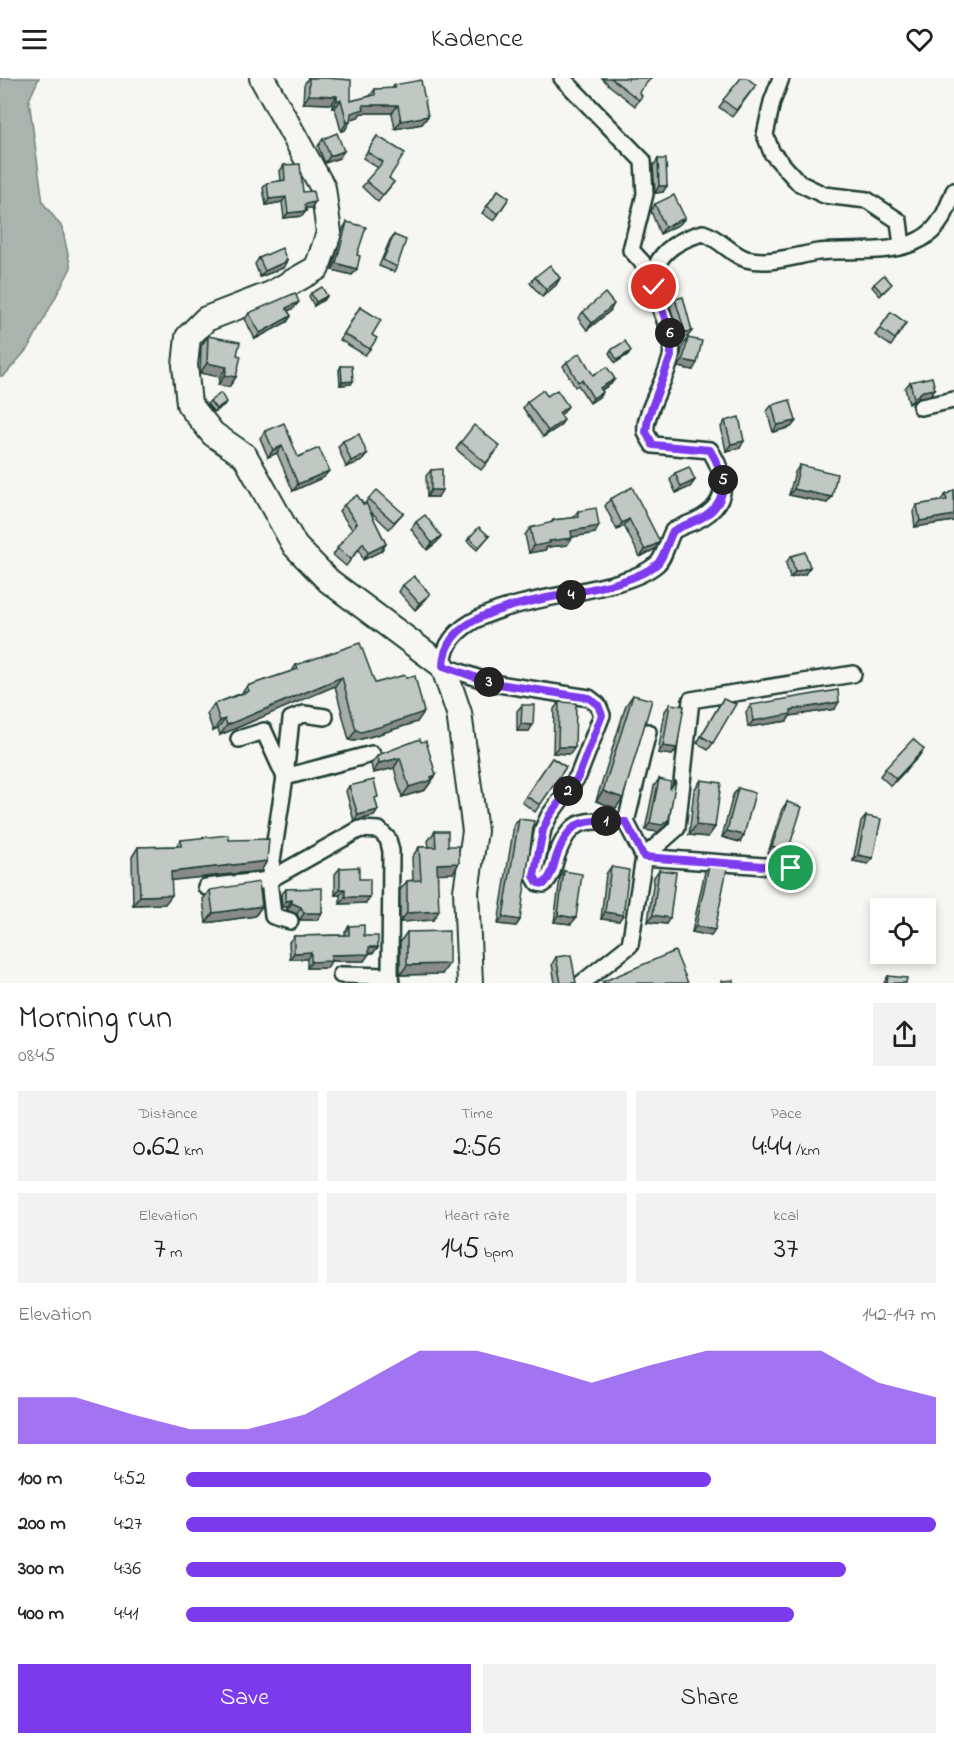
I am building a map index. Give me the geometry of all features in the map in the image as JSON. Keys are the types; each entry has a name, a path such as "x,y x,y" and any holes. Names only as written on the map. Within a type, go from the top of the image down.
{"main road":[{"path":"262,78 323,188 328,232 317,268 271,294 206,319 188,338 185,365 189,404 213,434 245,456 295,546 329,581 443,666 459,713 475,831 466,891 470,983"}],"street":[{"path":"562,78 643,161 645,194 631,250 642,262 654,287 671,335 671,356 648,418 646,432 653,445 710,450 720,466 724,484 720,503 702,518 673,531 659,563 641,573 582,593 496,610 472,621 450,638 443,652 443,666 492,683 589,698 598,705 602,715 578,777 549,816 543,830 534,876 538,883 544,884 550,878 563,838 574,825 584,820 626,822"},
{"path":"781,78 772,102 765,135 772,153 799,183 824,195 867,200 899,221 902,246"},
{"path":"654,287 655,270 663,257 675,244 703,233 717,238 743,258 758,261 817,252 902,246 921,239 936,228 947,211 954,191"},
{"path":"921,407 954,400"},
{"path":"644,857 677,828 692,700 853,674"},
{"path":"290,921 273,916 269,880 285,777 291,719 304,714 325,717"},
{"path":"238,739 264,731 285,777"},
{"path":"582,983 630,945 644,857 626,822 648,732"},
{"path":"285,777 372,754"},
{"path":"206,887 269,880 360,829 379,830 388,839 391,851 390,979 341,975"},
{"path":"644,857 791,868"}],"shaded area":[{"path":"0,78 39,78 29,100 43,203 62,227 71,268 29,347 4,376 0,376"}],"building":[{"path":"309,78 351,80 351,101 375,95 375,89 395,88 394,85 421,80 428,116 401,121 398,105 363,105 364,109 351,113 350,122 347,122 341,100 337,100 337,96 309,95"},
{"path":"611,78 651,78 639,92 642,96 639,100"},
{"path":"741,78 747,78 756,85 736,110 723,100"},
{"path":"337,133 344,151 330,156 323,139"},
{"path":"377,136 405,153 389,178 394,182 383,195 366,181 383,162 367,152"},
{"path":"658,159 666,159 667,186 659,186"},
{"path":"300,164 303,192 313,191 315,202 305,204 306,211 288,213 286,197 269,199 267,183 285,180 284,165"},
{"path":"498,190 509,198 498,214 487,206"},
{"path":"674,195 685,218 665,227 655,204"},
{"path":"347,222 366,227 357,255 360,256 357,269 336,263"},
{"path":"394,235 406,240 397,267 383,260"},
{"path":"282,248 287,261 265,271 259,258"},
{"path":"550,265 560,278 546,290 535,277"},
{"path":"884,275 892,284 882,293 874,284"},
{"path":"322,287 327,296 316,302 311,293"},
{"path":"295,293 299,302 286,308 291,316 260,333 249,313"},
{"path":"605,293 614,304 592,323 583,312"},
{"path":"683,297 692,331 685,332 675,299"},
{"path":"360,307 381,320 372,335 377,338 370,349 344,334"},
{"path":"891,312 906,323 895,339 880,328"},
{"path":"208,336 240,342 237,355 241,356 236,377 225,375 227,367 207,363"},
{"path":"688,338 702,341 697,363 683,360"},
{"path":"625,341 631,351 617,360 611,350"},
{"path":"580,353 593,375 607,367 615,379 600,388 603,392 593,398 582,380 578,382 567,362"},
{"path":"341,366 352,366 353,381 342,382"},
{"path":"932,377 935,389 923,391 914,398 910,382"},
{"path":"543,390 547,396 557,390 568,406 559,413 564,420 548,431 527,402"},
{"path":"221,393 226,402 216,409 210,401"},
{"path":"790,400 796,421 777,425 772,405"},
{"path":"739,417 744,441 731,444 725,421"},
{"path":"284,423 298,457 319,448 329,471 298,484 282,446 273,450 265,431"},
{"path":"474,425 500,446 486,463 461,442"},
{"path":"359,434 367,454 351,461 343,441"},
{"path":"800,465 837,474 832,497 794,489"},
{"path":"689,467 695,480 681,487 675,473"},
{"path":"442,469 442,490 431,490 431,470"},
{"path":"632,487 660,542 645,550 629,519 622,523 610,499"},
{"path":"377,490 403,513 394,522 368,499"},
{"path":"954,490 954,515 920,521 917,505 947,500 945,495"},
{"path":"357,495 364,505 366,503 386,544 368,553 363,543 351,559 337,548 357,523 344,505"},
{"path":"596,508 599,526 571,531 572,538 549,541 550,543 534,546 530,528 553,522 553,520 579,517 578,511"},
{"path":"425,515 441,536 432,543 416,522"},
{"path":"479,527 489,536 479,547 469,538"},
{"path":"805,552 810,567 795,572 791,556"},
{"path":"414,576 430,594 419,603 403,585"},
{"path":"360,643 375,683 405,675 406,678 415,676 424,712 361,732 356,730 342,677 227,725 225,719 220,721 214,704 249,691 247,686 298,669 296,665"},
{"path":"838,690 839,702 791,710 791,714 753,721 751,705"},
{"path":"633,695 652,700 623,798 603,791"},
{"path":"723,699 736,704 713,743 701,736"},
{"path":"559,702 576,703 575,747 558,747"},
{"path":"670,704 684,706 677,748 663,746"},
{"path":"522,705 534,705 533,725 521,724"},
{"path":"420,739 421,742 426,741 436,775 431,777 432,780 409,787 400,758 379,763 378,755"},
{"path":"913,739 924,749 896,779 885,769"},
{"path":"552,758 566,767 540,805 526,796"},
{"path":"659,779 671,782 670,789 676,780 669,819 662,825 650,823"},
{"path":"374,780 378,810 358,815 349,786"},
{"path":"701,780 721,783 715,827 696,825"},
{"path":"738,788 755,793 744,835 727,831"},
{"path":"787,802 802,807 788,851 772,846"},
{"path":"866,816 881,819 873,858 858,855"},
{"path":"519,819 534,821 520,920 503,917"},
{"path":"435,831 448,831 448,846 459,846 459,863 437,864 439,911 407,913 407,881 421,880 419,847 436,847"},
{"path":"228,835 229,840 269,839 267,861 171,872 172,895 140,896 138,847 181,846 181,840"},
{"path":"709,865 727,868 715,930 696,926"},
{"path":"359,867 359,879 370,879 370,897 345,897 345,889 340,889 340,868"},
{"path":"611,867 629,870 623,915 605,912"},
{"path":"659,870 676,872 670,918 653,915"},
{"path":"564,871 582,874 576,918 558,915"},
{"path":"259,882 262,906 213,913 210,890"},
{"path":"322,888 322,913 304,913 301,907 292,903 292,900 286,901 286,889"},
{"path":"364,925 364,936 378,936 378,947 369,947 369,954 331,955 331,961 311,962 311,952 294,953 294,936 349,935 349,926"},
{"path":"449,931 449,964 407,965 407,932"},
{"path":"675,951 688,983 602,983 602,982"},
{"path":"571,955 576,983 561,983 556,957"},
{"path":"888,976 907,978 906,983 887,983"},
{"path":"733,980 733,983 722,983 722,981"}],"route":[{"path":"654,287 671,335 671,356 664,381 648,418 646,432 653,445 689,446 710,450 720,466 724,484 720,503 702,518 686,523 673,531 659,563 641,573 582,593 496,610 472,621 450,638 443,652 443,666 492,683 589,698 598,705 602,715 578,777 549,816 543,830 534,876 538,883 544,884 550,878 563,838 574,825 584,820 626,822 644,857 791,868"}]}
